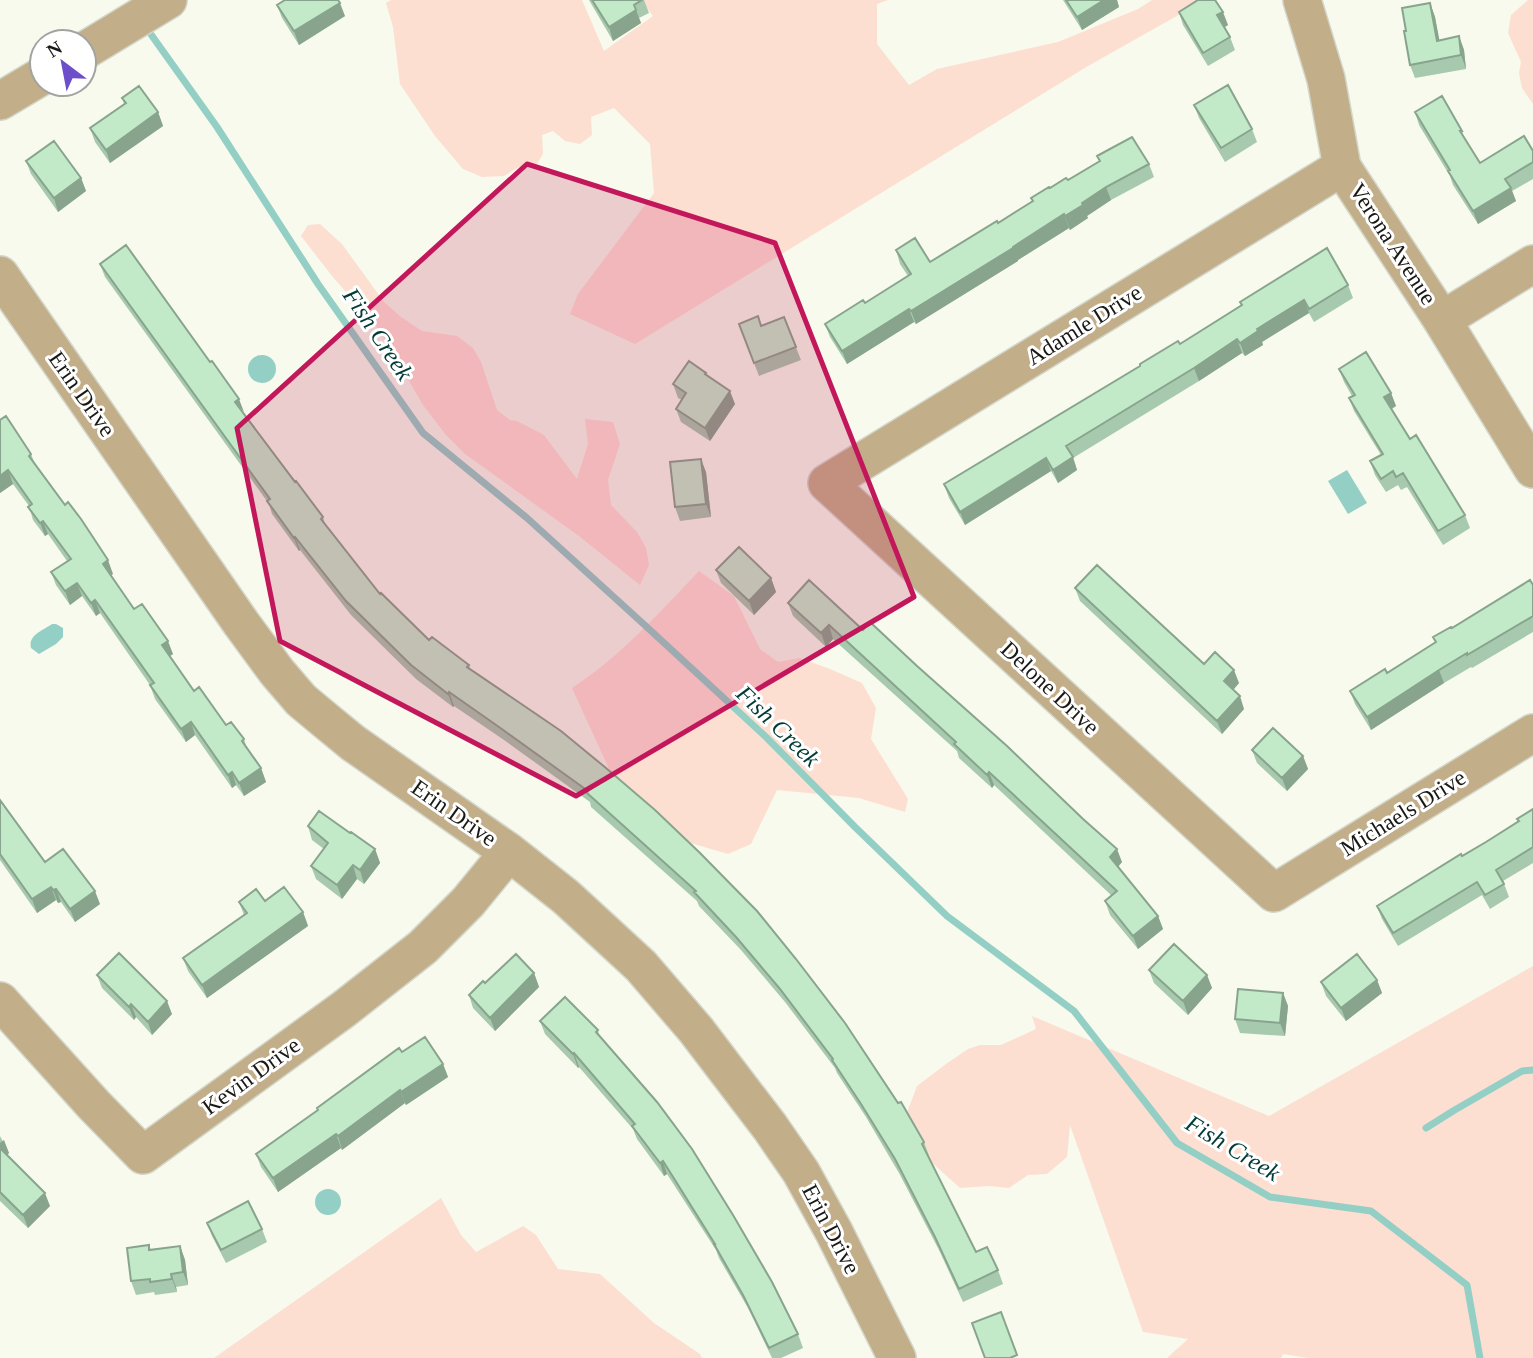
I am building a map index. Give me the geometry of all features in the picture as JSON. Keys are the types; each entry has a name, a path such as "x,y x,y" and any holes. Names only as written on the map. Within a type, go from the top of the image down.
{"street":[{"name":"Verona Avenue","path":"1301,0 1326,79 1342,167 1442,320 1533,469"},
{"path":"98,42 164,3"},
{"path":"0,102 28,85"},
{"name":"Adamle Drive","path":"827,483 1342,167"},
{"path":"1442,320 1533,264"},
{"name":"Erin Drive","path":"0,275 228,603 277,672 301,699 354,743 509,852 566,897 639,964 696,1030 801,1172 897,1358"},
{"name":"Delone Drive","path":"827,483 1274,893"},
{"name":"Michaels Drive","path":"1274,893 1533,733"},
{"name":"Kevin Drive","path":"0,1001 85,1096 144,1155 424,947 468,902 509,852"}],"highlighted area":[{"path":"527,164 775,243 914,597 576,796 280,641 237,428"}],"shaded area":[{"path":"391,0 582,0 604,51 653,16 641,0 888,0 877,4 877,44 909,85 937,69 1058,42 1138,9 1152,0 1205,0 1088,66 635,344 570,314 578,294 654,193 650,144 614,108 591,117 592,135 580,144 565,141 553,131 542,135 543,154 535,167 519,167 504,176 482,177 463,169 435,136 400,84 393,27 386,3"},
{"path":"1528,0 1533,0 1533,104 1522,88 1519,73 1521,62 1508,33 1511,15"},
{"path":"320,224 342,244 384,302 401,317 422,331 457,336 473,348 481,362 497,410 510,420 544,435 577,479 588,444 585,419 613,422 620,444 608,480 611,505 637,532 646,548 649,565 640,585 579,536 465,454 446,435 423,405 379,330 301,236 308,225"},
{"path":"699,571 734,596 760,649 778,662 800,658 862,683 876,708 871,739 908,799 905,812 859,798 777,790 751,844 728,854 653,832 610,771 572,688 623,648"},
{"path":"1533,966 1533,1358 1308,1358 1283,1354 1281,1358 1167,1358 1188,1339 1143,1332 1070,1125 1067,1157 1047,1174 1028,1175 1009,1188 960,1188 929,1160 906,1115 917,1086 968,1049 980,1045 1001,1045 1036,1029 1032,1016 1269,1116"},
{"path":"441,1198 461,1235 476,1252 523,1226 536,1235 558,1269 600,1274 654,1323 702,1358 214,1358"}],"water":[{"path":"262,355 272,359 276,369 272,379 262,383 252,379 248,369 252,359"},
{"path":"1347,470 1367,503 1348,514 1328,481"},
{"path":"52,624 63,628 63,637 39,654 31,648 32,640"},
{"path":"328,1189 338,1192 341,1202 338,1212 328,1215 318,1212 315,1202 318,1192"}],"building":[{"path":"285,0 338,0 340,3 294,31 277,5"},
{"path":"592,0 642,0 634,5 636,10 609,27"},
{"path":"1066,0 1104,0 1077,17"},
{"path":"1198,0 1215,0 1223,12 1217,15 1230,37 1203,53 1179,12"},
{"path":"1430,3 1437,41 1459,36 1461,55 1410,65 1402,8"},
{"path":"1228,85 1252,129 1221,148 1194,105"},
{"path":"139,86 158,112 106,150 90,128 126,103 122,98"},
{"path":"1442,96 1480,163 1524,136 1533,151 1533,162 1505,179 1511,188 1473,211 1415,112"},
{"path":"1132,137 1149,164 1106,187 1082,203 1083,205 1065,216 1064,214 911,311 909,309 842,351 825,324 911,274 896,250 915,238 930,262 1033,201 1031,198 1049,187 1066,178 1068,180 1100,161 1097,156"},
{"path":"54,141 81,178 54,198 26,161"},
{"path":"126,245 239,399 235,402 380,594 429,640 432,637 469,665 467,667 561,731 606,768 655,810 757,911 845,1023 898,1103 901,1102 924,1142 922,1144 976,1252 987,1247 998,1270 959,1289 895,1159 833,1059 780,989 694,892 696,891 587,793 588,791 449,692 448,694 411,665 346,601 294,538 267,501 270,499 100,264"},
{"path":"1327,248 1348,285 1309,309 1304,300 1257,329 1258,331 1240,343 1237,339 1066,446 1073,457 1053,470 1046,458 960,512 944,484 1178,341 1180,344 1242,305 1240,302"},
{"path":"758,316 761,326 784,317 796,347 754,363 739,324"},
{"path":"1366,352 1391,393 1384,397 1410,439 1416,435 1465,515 1438,531 1403,473 1396,477 1393,471 1381,479 1370,461 1383,454 1349,398 1355,395 1339,369"},
{"path":"689,361 730,391 705,428 676,409 686,393 673,384"},
{"path":"6,416 31,454 29,456 65,505 68,502 81,519 108,560 103,564 134,609 142,604 168,641 162,645 194,691 199,687 226,725 231,722 244,739 242,741 261,768 239,783 232,772 228,775 191,722 181,729 150,685 154,683 95,600 91,603 77,583 65,591 51,572 71,559 43,521 40,523 28,507 32,504 8,470 0,476 0,420"},
{"path":"701,459 706,504 675,507 670,462"},
{"path":"739,547 771,578 749,601 716,570"},
{"path":"1097,565 1204,664 1215,652 1234,670 1224,681 1240,696 1217,721 1075,588"},
{"path":"809,580 863,630 870,622 1117,849 1110,857 1158,916 1133,936 1105,901 1117,891 989,772 987,775 954,744 956,742 829,625 821,633 788,603"},
{"path":"1530,580 1533,585 1533,616 1439,670 1367,717 1350,691 1385,669 1387,673 1436,642 1433,637"},
{"path":"1273,728 1303,756 1282,778 1252,750"},
{"path":"0,800 45,862 63,849 95,891 70,909 56,889 51,887 32,899 0,854"},
{"path":"1533,809 1533,847 1496,870 1504,884 1485,895 1477,882 1393,933 1377,906 1461,854 1462,856 1486,842"},
{"path":"319,811 375,849 360,870 353,865 337,885 311,866 328,843 308,826"},
{"path":"284,887 303,912 202,985 183,958 247,913 239,902 256,889 265,901"},
{"path":"1174,944 1207,975 1183,1001 1149,970"},
{"path":"119,953 167,1001 148,1022 97,975"},
{"path":"516,954 534,973 490,1018 469,995"},
{"path":"1357,954 1377,980 1341,1008 1321,982"},
{"path":"1238,989 1283,993 1280,1023 1235,1019"},
{"path":"565,997 598,1030 596,1032 657,1102 692,1149 772,1282 798,1334 769,1348 715,1244 663,1161 660,1163 632,1126 635,1124 574,1053 540,1021"},
{"path":"425,1037 443,1064 401,1092 400,1090 338,1136 336,1134 273,1178 256,1154 399,1048 402,1052"},
{"path":"0,1148 45,1193 23,1215 0,1192"},
{"path":"248,1201 262,1229 221,1250 207,1223"},
{"path":"149,1245 149,1250 180,1246 183,1272 171,1274 172,1279 131,1281 127,1248"},
{"path":"1001,1312 1017,1355 1010,1358 985,1358 972,1323"}],"waterway":[{"name":"Fish Creek","path":"145,26 217,127 318,284 423,433 527,518 649,629 766,737 947,916 1074,1011 1177,1143 1270,1197 1371,1211 1467,1285 1480,1358"},
{"path":"1426,1128 1522,1071 1533,1070"}]}
